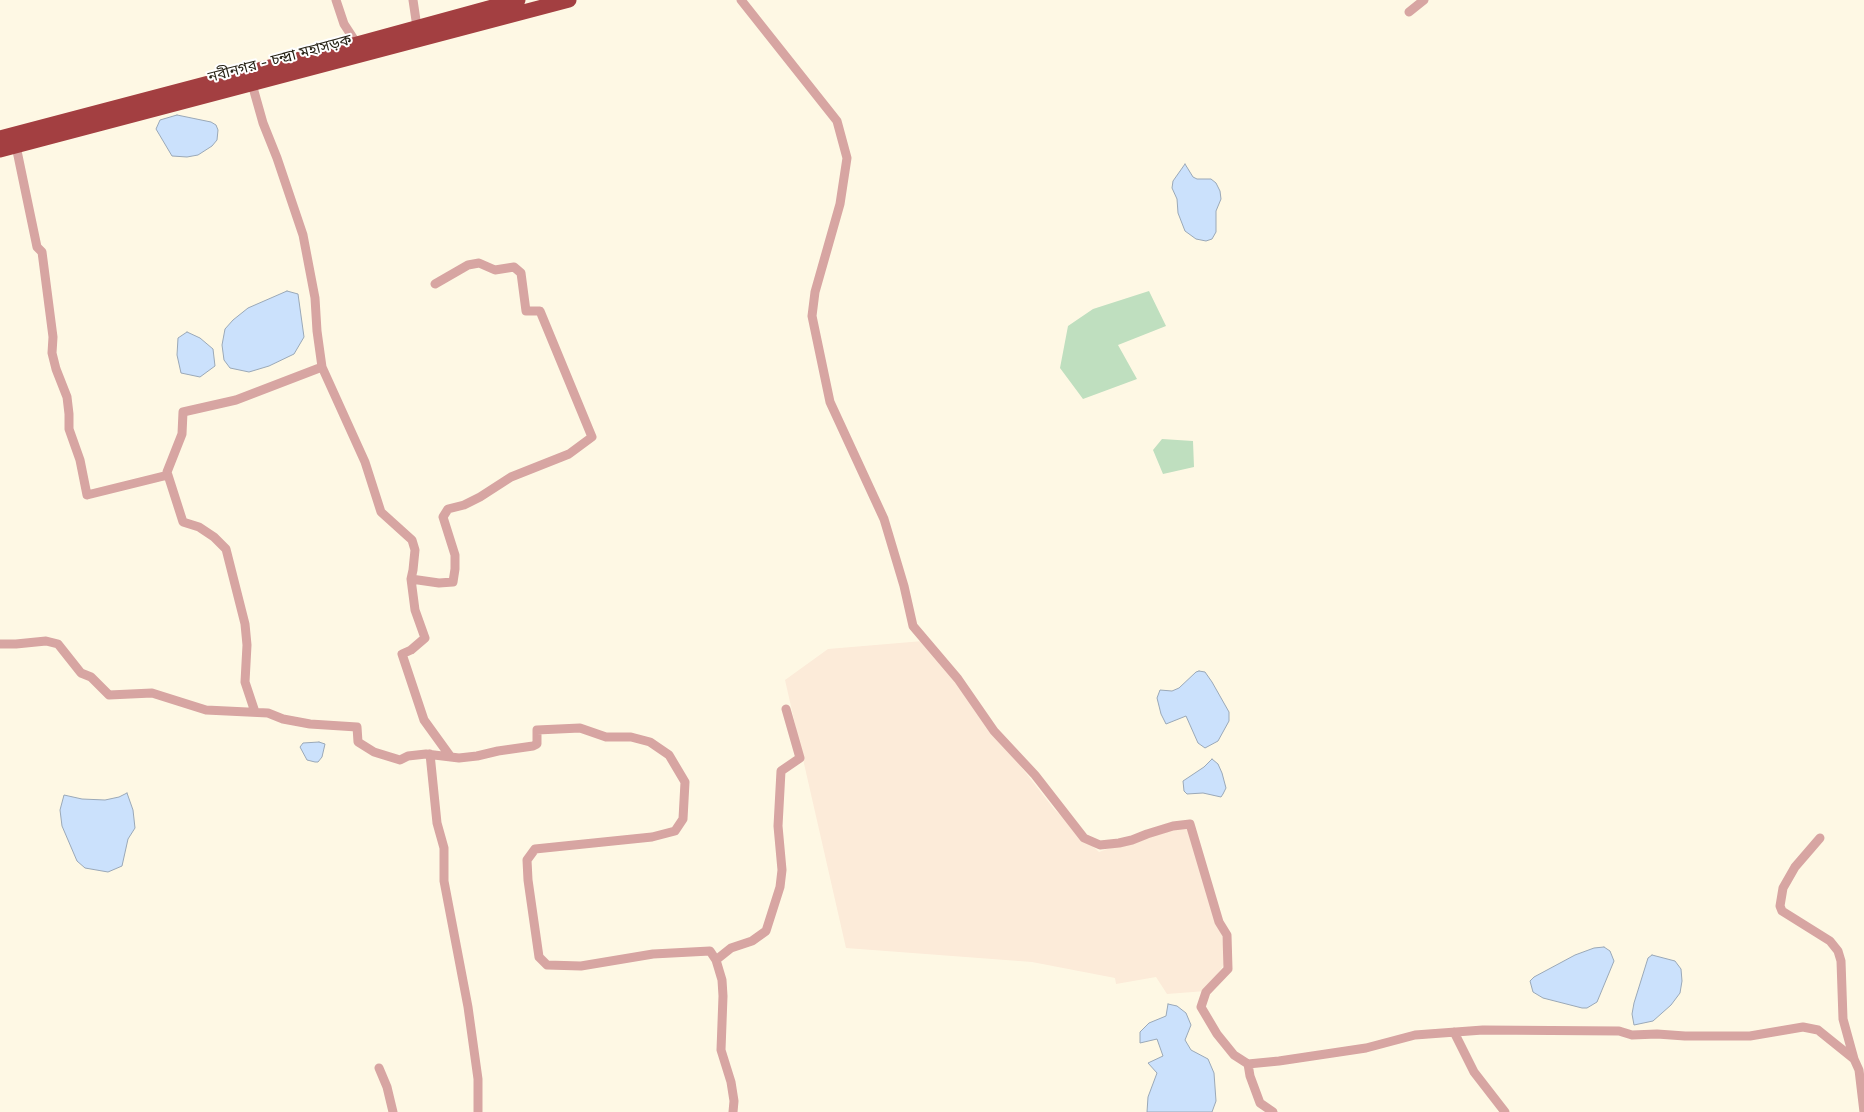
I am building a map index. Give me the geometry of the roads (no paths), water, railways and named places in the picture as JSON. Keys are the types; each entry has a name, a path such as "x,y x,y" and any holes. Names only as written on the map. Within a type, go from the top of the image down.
{"highway":[{"name":"নবীনগর - চন্দ্রা মহাসড়ক","path":"0,138 518,0"},
{"name":"নবীনগর - চন্দ্রা মহাসড়ক","path":"0,150 569,0"}],"street":[{"path":"336,0 344,24 357,44"},
{"path":"413,0 417,27"},
{"path":"741,0 837,121 847,158 840,204 815,292 812,316 830,402 884,519 904,586 913,626 958,679 994,731 1035,775 1084,838 1100,845 1118,843 1173,826 1190,824 1219,922 1227,935 1228,969 1206,992 1201,1007 1212,1027 1234,1055 1248,1064 1279,1061 1366,1048 1415,1035 1483,1030 1619,1031 1632,1035 1750,1036 1803,1027 1818,1030 1854,1059"},
{"path":"1409,12 1424,0"},
{"path":"252,84 263,124 277,158 303,235 316,298 317,331 322,367 365,462 381,512 412,540 415,550 411,579 416,610 425,638 411,650 402,654 424,720 450,756"},
{"path":"16,146 37,248 42,252 53,336 52,353 67,397 70,414 69,429 80,460 87,495 168,475"},
{"path":"411,579 439,584 453,582 455,555 443,517 448,510 480,498 511,478 569,454 592,437 540,311 526,310 522,274 514,267 496,270 479,262 468,265 435,284"},
{"path":"255,712 245,682 247,645 245,624 226,549 214,537 199,527 183,522 167,472 182,434 183,412 236,400 322,367"},
{"path":"0,644 46,641 58,644 81,673 91,677 109,695 152,693 206,710 268,713 283,719 310,724 357,727 358,742 374,752 400,760 408,756 430,754 459,758 533,746 537,744 537,730 580,728 606,738 631,737 650,742 669,756 685,782 683,820 675,831 652,837 535,849 527,860 528,880 540,957 547,965 581,966 653,954 710,950 716,960 722,980 721,1050 731,1082 734,1101 733,1112"},
{"path":"716,960 731,948 752,941 766,931 780,887 782,870 778,826 781,771 800,758 786,708"},
{"path":"430,754 437,823 444,848 444,881 470,1016 478,1079 478,1112"},
{"path":"1820,838 1795,867 1784,888 1780,906 1782,911 1830,941 1838,951 1841,961 1843,1019 1859,1070 1864,1112"},
{"path":"1454,1032 1474,1072 1505,1112"},
{"path":"1248,1064 1250,1076 1260,1103 1273,1112"},
{"path":"379,1068 387,1087 393,1112"}],"water":[{"path":"177,115 211,122 216,125 218,130 217,140 212,146 198,155 187,157 172,156 156,129 160,120"},
{"path":"1185,164 1193,177 1197,179 1211,179 1216,183 1220,191 1221,199 1216,211 1216,232 1212,239 1206,241 1196,239 1185,231 1178,213 1177,199 1172,188 1173,181"},
{"path":"287,291 298,294 304,337 294,354 269,366 249,372 230,368 224,360 222,345 225,329 248,308"},
{"path":"187,332 200,338 213,349 215,366 200,377 181,373 177,355 178,338"},
{"path":"1199,671 1205,672 1229,712 1229,721 1218,741 1205,748 1198,743 1186,716 1166,724 1157,698 1160,690 1172,691 1179,688"},
{"path":"319,742 325,744 322,757 318,762 307,760 300,747 303,743"},
{"path":"1212,759 1218,764 1226,788 1221,797 1203,793 1187,794 1184,791 1183,781 1204,767"},
{"path":"127,793 133,810 135,828 128,839 122,866 108,872 85,868 77,861 62,826 60,810 64,795 82,799 105,800"},
{"path":"1604,947 1610,951 1614,961 1597,1002 1587,1008 1582,1008 1543,998 1533,992 1530,981 1534,977 1575,955 1594,948"},
{"path":"1652,955 1675,961 1681,969 1680,993 1671,1005 1653,1021 1634,1025 1632,1014 1634,1003 1648,958"},
{"path":"1168,1004 1177,1006 1186,1013 1191,1025 1185,1040 1191,1050 1208,1059 1214,1073 1216,1101 1212,1112 1147,1112 1148,1097 1157,1073 1148,1063 1163,1056 1157,1039 1140,1043 1140,1032 1149,1023 1166,1016"}]}
